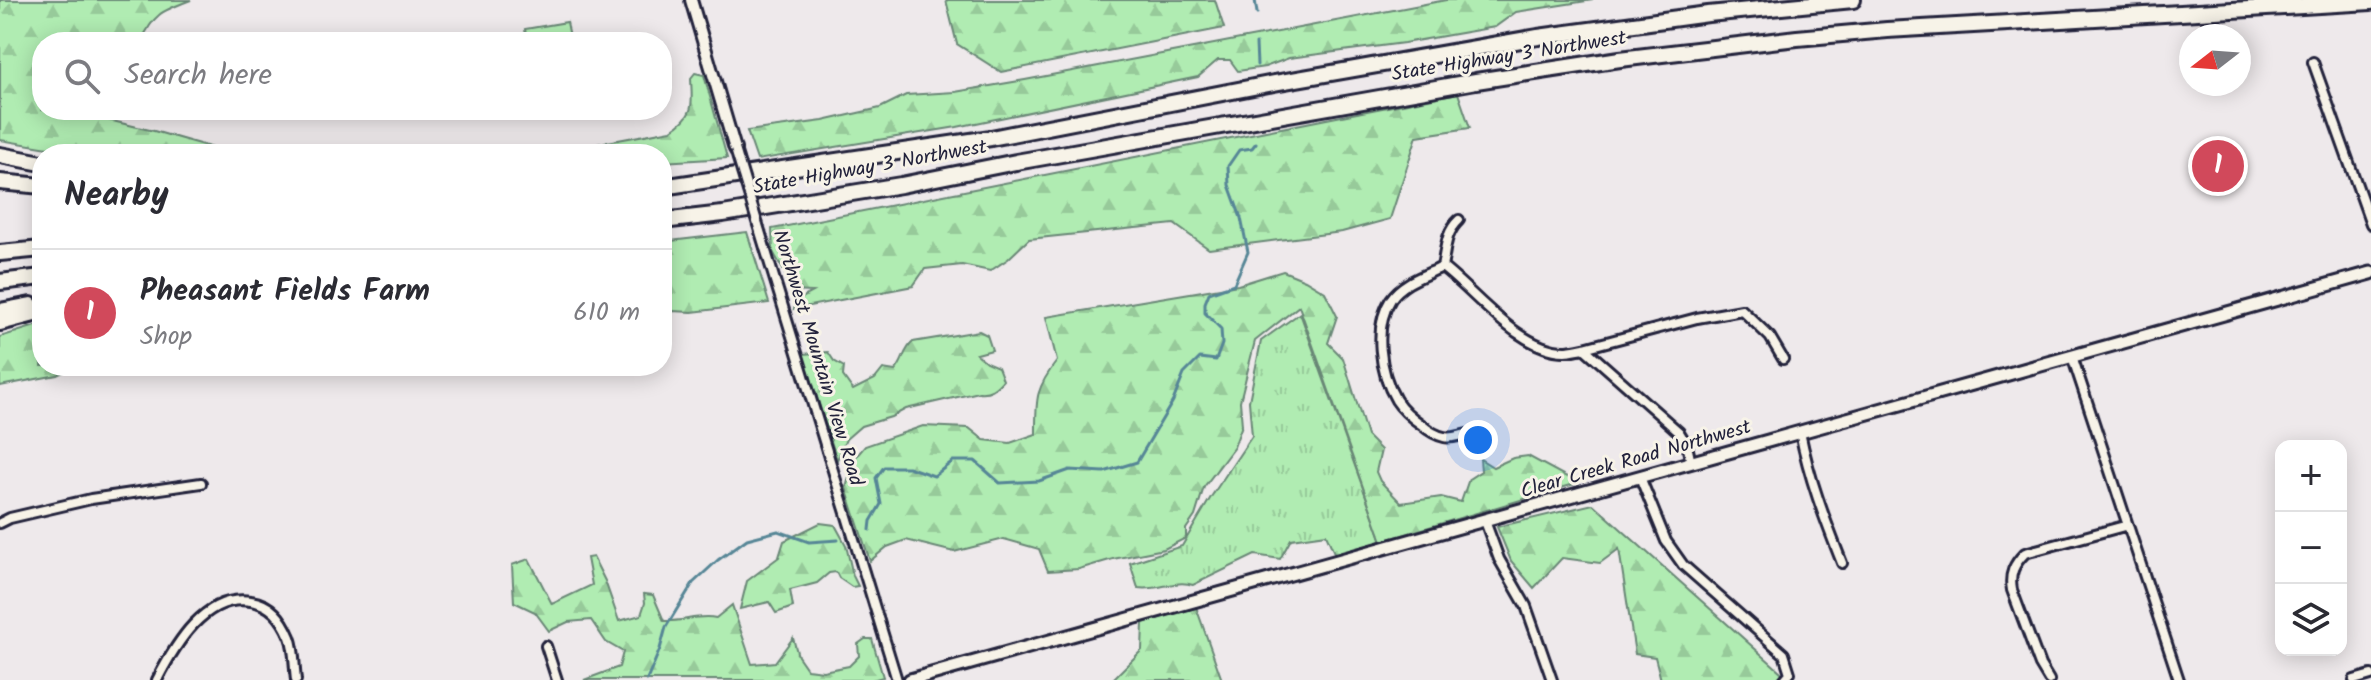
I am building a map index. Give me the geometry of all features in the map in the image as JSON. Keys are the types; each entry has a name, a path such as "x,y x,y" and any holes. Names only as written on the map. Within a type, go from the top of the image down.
{"highway":[{"name":"State Highway 3 Northwest","path":"672,185 991,138 1274,83 1538,37 1708,14 1853,0"},
{"name":"State Highway 3 Northwest","path":"672,220 901,185 1476,81 1620,59 1887,30 2371,2"},
{"path":"0,155 32,161"},
{"path":"672,179 733,176"},
{"path":"0,182 32,185"},
{"path":"0,253 32,250"},
{"path":"0,282 32,278"},
{"path":"0,311 32,306"},
{"path":"0,323 32,315"}],"main road":[{"name":"Clear Creek Road Northwest","path":"910,680 2371,273"}],"street":[{"name":"Northwest Mountain View Road","path":"691,0 897,680"},
{"path":"2313,62 2371,224"},
{"path":"1442,267 1450,228 1459,220"},
{"path":"1442,267 1527,339 1549,349 1566,351 1584,348 1697,318 1742,310 1770,337 1783,359"},
{"path":"1442,267 1410,282 1398,290 1390,301 1381,328 1383,364 1391,390 1406,413 1433,434 1450,438 1468,434"},
{"path":"1584,348 1679,432 1687,445 1691,463"},
{"path":"2072,356 2179,680"},
{"path":"1800,432 1814,490 1842,563"},
{"path":"1640,477 1666,541 1683,565 1784,654 1790,673 1784,680"},
{"path":"0,523 91,499 201,483"},
{"path":"1485,521 1499,559 1526,606 1552,680"},
{"path":"2049,680 2040,665 2012,590 2010,577 2016,562 2025,553 2128,525"},
{"path":"157,680 184,635 208,610 237,598 264,603 280,618 291,639 296,680"},
{"path":"546,646 557,680"},
{"path":"2354,680 2371,675"}],"green space":[{"path":"0,0 191,0 160,14 146,32 32,32 32,120 108,120 199,144 32,145 0,140"},
{"path":"946,0 1215,0 1224,28 1001,72 957,44"},
{"path":"1446,0 1593,0 1516,12 1495,27 1289,58 1265,67 1238,71 1230,60 1218,60 1198,77 957,127 757,160 747,131 823,121 880,108 906,95 955,92 1025,80"},
{"path":"567,22 569,32 525,32 525,29"},
{"path":"695,73 704,75 727,158 672,161 672,144 597,144 671,130 689,114 691,78"},
{"path":"1458,93 1470,128 1417,136 1390,219 1342,232 1209,249 1174,224 1029,239 990,271 962,265 925,269 913,286 794,309 798,300 813,292 791,291 773,252 772,229"},
{"path":"747,232 769,303 692,312 672,311 672,241"},
{"path":"1283,271 1325,292 1337,316 1328,343 1343,358 1367,436 1381,450 1376,472 1380,481 1401,503 1441,497 1461,502 1469,479 1481,471 1480,459 1493,467 1513,458 1528,456 1578,483 1382,541 1299,306 1255,341 1240,401 1242,425 1234,447 1204,487 1195,516 1186,529 1186,538 1164,549 1079,569 1048,571 1039,549 1004,539 954,552 906,540 887,547 870,561 846,488 854,459 865,446 923,426 969,428 984,440 1010,443 1036,434 1038,395 1044,379 1057,361 1046,317 1238,285"},
{"path":"1300,313 1382,541 1335,555 1326,534 1291,539 1280,559 1255,555 1193,585 1180,583 1138,588 1130,563 1182,546 1252,436 1249,401 1261,341"},
{"path":"32,327 32,376 52,376 0,386 0,337"},
{"path":"979,331 987,335 992,350 977,354 998,367 1003,380 997,386 986,392 906,409 861,426 846,439 837,460 803,354 828,352 834,361 844,367 843,376 853,390 875,379 883,369 895,371 913,342"},
{"path":"1593,504 1790,680 1661,680 1655,657 1635,654 1619,549 1600,563 1562,558 1534,588 1511,561 1497,527"},
{"path":"820,523 835,525 846,545 858,586 852,587 836,572 829,573 817,583 790,590 793,607 776,613 769,602 740,609 747,581 779,557 784,541"},
{"path":"593,557 619,621 641,615 644,594 653,595 664,621 716,618 732,605 752,664 775,662 793,638 798,656 807,669 823,671 849,666 859,656 858,644 872,639 883,677 872,680 584,680 619,667 623,652 606,642 591,620 568,622 549,631 535,612 514,602 512,565 529,559 552,604 592,585 587,558"},
{"path":"1196,607 1222,680 1112,680 1142,650 1143,623"}],"waterway":[{"path":"1255,0 1257,13"},
{"path":"1256,44 1257,65"},
{"path":"870,530 871,521 881,504 876,478 884,467 908,467 934,476 953,461 975,461 1000,483 1039,481 1070,470 1104,472 1137,462 1173,401 1184,374 1200,358 1216,360 1222,344 1221,329 1205,313 1205,303 1209,293 1234,284 1248,252 1241,218 1229,185 1228,166 1239,150 1252,148 1256,143"},
{"path":"647,680 666,627 693,583 718,560 747,539 778,531 809,542 838,540"}],"place":[{"name":"Pheasant Fields Farm","path":"2218,166"}]}
